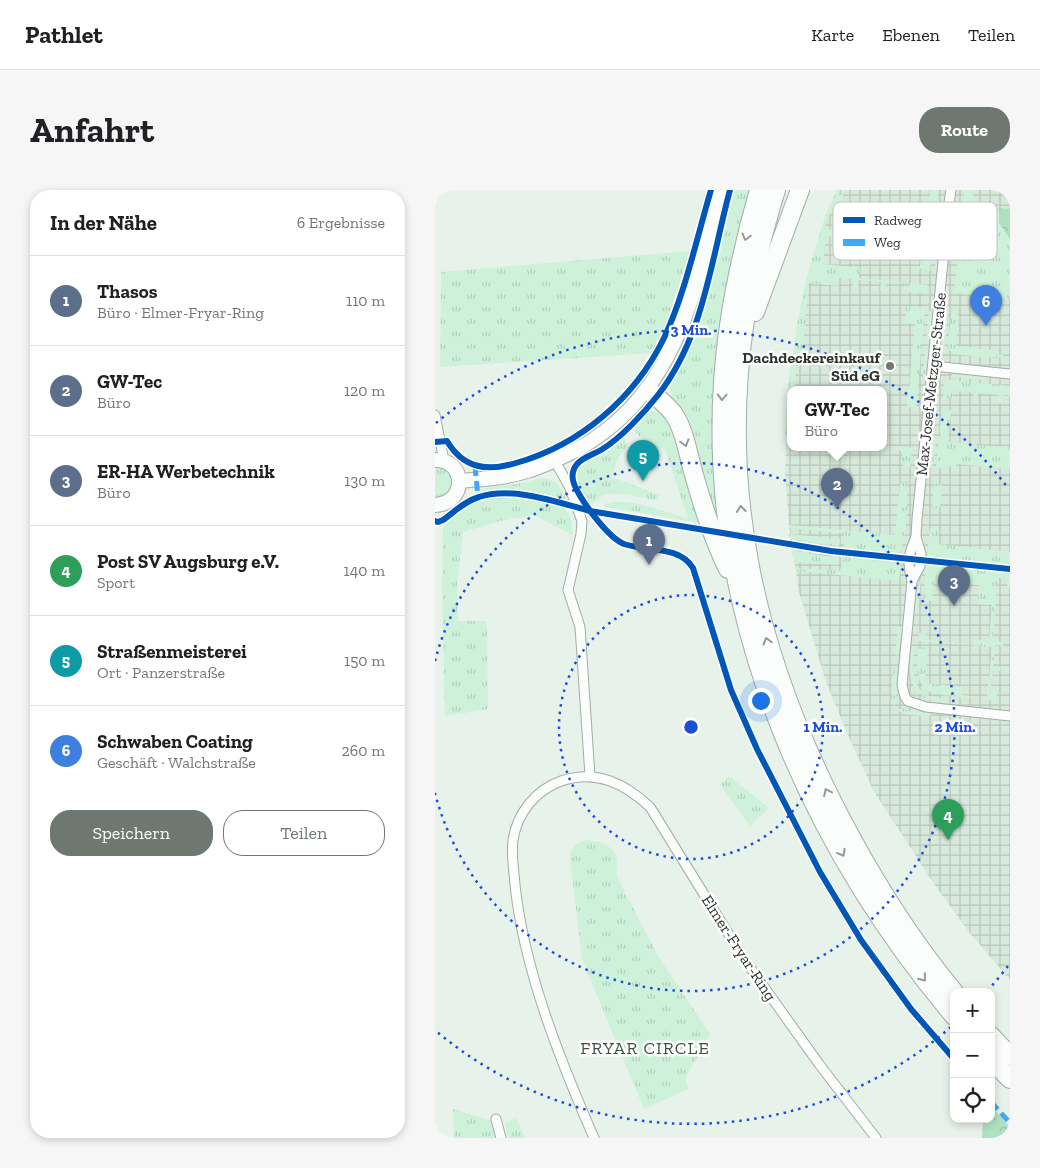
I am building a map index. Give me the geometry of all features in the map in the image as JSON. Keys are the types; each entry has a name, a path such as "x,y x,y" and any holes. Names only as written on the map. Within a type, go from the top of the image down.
{"highway":[{"path":"728,533 721,451 725,355 729,318 740,264 759,190"},
{"path":"776,190 755,267 745,320 738,383 738,487 728,533 720,553 738,590 753,650 775,714 791,753 822,816 863,890 894,938 924,980 950,1011"},
{"path":"741,347 801,190"},
{"path":"647,390 666,405 674,415 681,431 700,494 728,533 753,586 768,646 779,678 806,746 829,796 862,858 912,936 951,988"},
{"path":"995,1040 1010,1056"},
{"path":"995,1064 1010,1078"}],"street":[{"path":"459,482 503,477 528,471 555,461 590,442 629,411 647,390 666,362 684,323 722,190"},
{"name":"Max-Josef-Metzger-Straße","path":"943,260 916,537 921,554 920,566 912,581 903,690 905,697 912,703 926,707 1010,716"},
{"path":"933,366 1010,374"},
{"path":"435,415 440,460 455,469 459,482 455,496 450,501 435,505"},
{"path":"555,461 569,486 582,521 581,534 568,590 580,627 591,776"},
{"name":"Elmer-Fryar-Ring","path":"594,1138 552,1034 533,970 517,900 513,852 515,829 522,813 535,797 554,784 572,778 591,776 615,782 631,791 650,807 744,959 819,1064 876,1138"},
{"path":"496,1119 501,1138"}],"shaded area":[{"path":"837,190 1010,190 1010,980 969,932 934,884 873,790 826,682 799,592 789,525 785,472 787,426 787,451 887,451 887,386 789,386 803,294 825,217"}],"green space":[{"path":"734,190 750,190 734,252 718,346 712,441 717,521 682,409 672,396 669,385 693,340 702,316"},
{"path":"837,190 840,190 839,195 843,195 843,202 833,202 833,212 830,214 824,229 833,230 833,237 826,236 823,264 860,268 859,278 928,285 927,294 908,292 908,284 886,282 885,290 880,290 881,282 858,280 857,288 853,287 853,279 839,278 838,286 809,283 801,365 796,365 795,386 789,386 794,340 806,279 825,219"},
{"path":"930,190 938,190 937,202 929,202"},
{"path":"964,190 974,190 972,202 963,202"},
{"path":"997,208 1000,208 1010,221 1010,299 954,293 957,260 997,260"},
{"path":"999,208 1010,209 1010,239 999,223"},
{"path":"690,251 667,320 653,353 440,367 441,272"},
{"path":"921,260 931,260 930,271 913,269 912,266 920,267"},
{"path":"936,260 938,260 938,269 935,270"},
{"path":"906,306 925,308 916,408 907,407 915,324 905,323"},
{"path":"929,312 933,313 930,346 926,342"},
{"path":"946,313 948,315 945,345 943,347 942,337 944,315"},
{"path":"951,313 957,314 959,317 956,346 992,350 992,354 1003,355 1003,359 953,354 948,348"},
{"path":"929,350 926,379 923,376 925,352"},
{"path":"951,375 983,376 983,380 954,377"},
{"path":"950,380 1010,386 1010,396 1004,395 1003,403 999,403 999,395 978,393 977,401 973,400 974,392 953,391 952,398 943,398 944,385"},
{"path":"787,403 787,434 785,434"},
{"path":"942,409 951,410 948,442 1010,448 1010,469 957,464 956,466 936,468"},
{"path":"649,410 666,415 672,425 701,523 602,506 621,502 633,503 688,518 665,449 661,448 655,454 647,451 641,438 631,427"},
{"path":"620,436 625,439 628,447 619,456 611,478 659,495 657,500 624,494 611,494 603,496 592,504 587,503 574,480 578,465 603,451"},
{"path":"932,439 936,439 933,465 930,467 929,465"},
{"path":"899,446 912,448 910,468 902,465 902,451 898,450"},
{"path":"435,465 449,472 453,484 448,494 435,498"},
{"path":"540,478 554,482 560,487 567,500 516,491 500,490 483,493 479,489 523,483"},
{"path":"908,481 906,519 904,540 899,554 844,548 845,536 841,533 790,528 789,525 895,535 900,484"},
{"path":"934,483 941,484 943,489 940,509 932,508"},
{"path":"492,496 504,496 563,506 571,519 572,535 534,515 500,521 463,532 457,583 458,621 487,621 488,709 445,716 442,584 443,528 452,517 465,508"},
{"path":"930,528 940,532 938,544 1010,552 1010,565 927,557"},
{"path":"789,534 840,539 839,547 789,538"},
{"path":"791,551 838,558 837,565 794,562"},
{"path":"844,558 901,563 899,581 796,571 796,568 840,571"},
{"path":"926,565 1010,573 1010,587 1007,587 1008,579 998,578 993,636 996,637 996,641 1003,642 1003,646 995,645 993,666 1001,667 1000,671 993,670 990,693 997,694 995,701 987,700 992,647 919,641 919,633 929,636 929,640 973,645 974,640 989,640 992,605 978,604 979,585 934,581 932,601 923,600"},
{"path":"921,578 918,612 916,613 914,611"},
{"path":"898,627 902,627 899,654 897,656 895,654"},
{"path":"913,647 913,671 917,684 924,693 936,698 945,699 946,703 934,701 918,693 911,679 910,670 910,649"},
{"path":"918,647 928,648 925,683 962,687 961,695 970,696 970,698 943,695 926,689 918,675"},
{"path":"895,670 897,673 896,702 893,706 891,696 893,672"},
{"path":"900,709 929,713 931,715 929,717 905,714 898,711"},
{"path":"729,776 769,808 750,826 720,785"},
{"path":"585,840 596,841 606,845 614,852 618,879 658,956 710,1034 685,1079 689,1089 644,1109 582,959 570,859 574,847"},
{"path":"453,1109 493,1121 497,1138 454,1138"},
{"path":"995,1110 1010,1127 1010,1138 982,1138 983,1123 995,1123"},
{"path":"516,1118 525,1138 508,1138 505,1123"}],"marked path":[{"path":"475,466 478,497"},
{"path":"995,1106 1010,1123"}],"cycle path":[{"path":"435,442 447,441 460,457 476,466 505,466 540,455 562,444 603,416 638,380 664,338 678,303 711,190"},
{"path":"730,190 704,297 696,323 674,372 658,395 624,432 609,445 576,466 573,472 573,482 593,514 618,541 633,546 671,552 687,561 693,568 731,690 757,749 820,872 861,940 911,1009 950,1054"},
{"path":"435,521 443,520 464,504 479,497 492,494 520,494 535,496 590,511 831,551 1010,569"}],"place":[{"name":"Schwaben Coating","path":"986,326"},
{"name":"Dachdeckereinkauf Süd eG","path":"890,366"},
{"name":"Straßenmeisterei","path":"643,481"},
{"name":"GW-Tec","path":"837,509"},
{"name":"Thasos","path":"649,565"},
{"name":"ER-HA Werbetechnik","path":"954,606"},
{"name":"Post SV Augsburg e.V.","path":"948,840"}],"district":[{"name":"FRYAR CIRCLE","path":"645,1048"}]}
